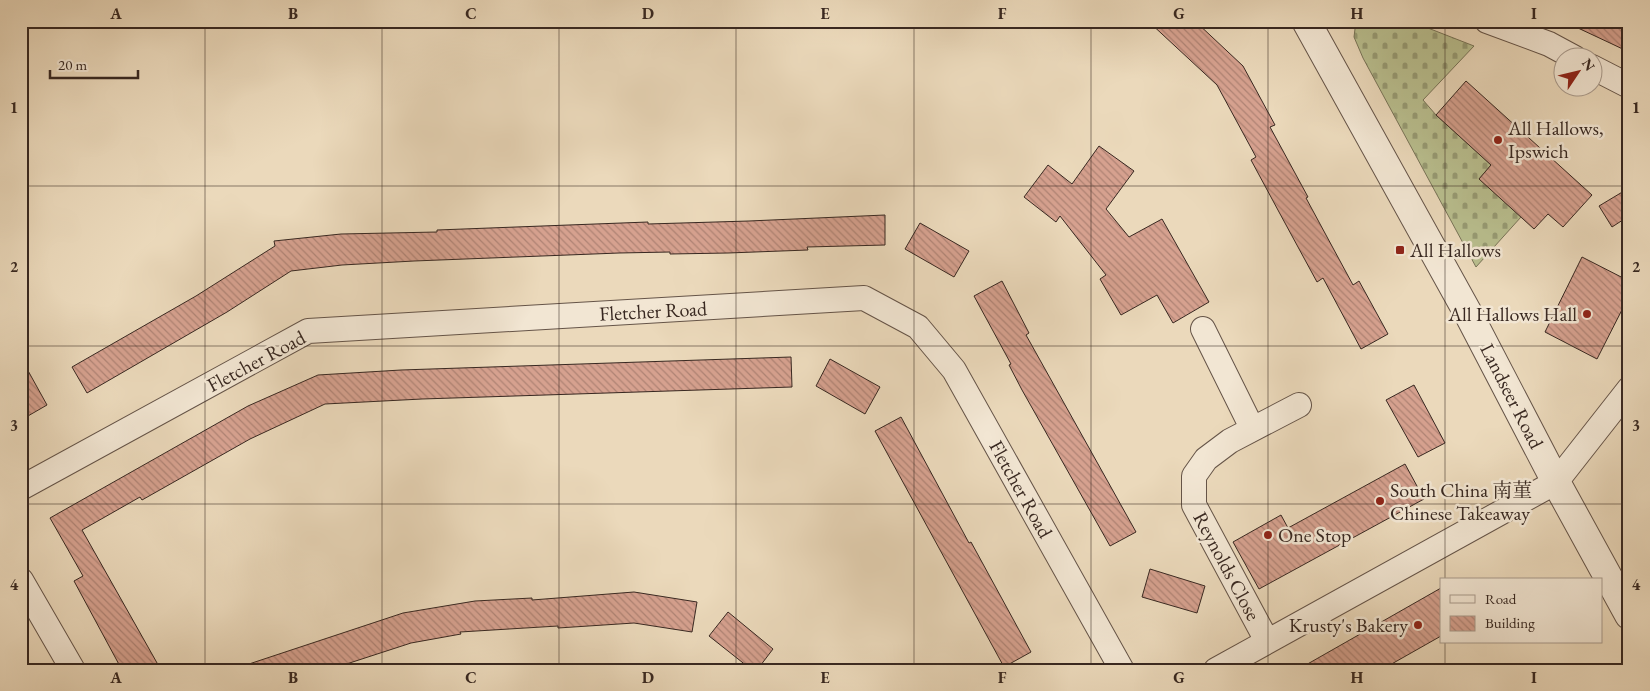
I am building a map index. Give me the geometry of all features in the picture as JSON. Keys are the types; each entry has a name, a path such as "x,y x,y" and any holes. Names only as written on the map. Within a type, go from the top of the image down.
{"street":[{"name":"Landseer Road","path":"1306,21 1469,315 1556,482 1629,615"},
{"path":"1488,21 1556,48"},
{"path":"1602,72 1629,86"},
{"name":"Fletcher Road","path":"21,488 308,331 864,298 918,327 954,370 1122,670"},
{"path":"1203,329 1252,428"},
{"path":"1216,670 1556,482 1629,389"},
{"name":"Reynolds Close","path":"1267,641 1194,505 1194,476 1206,459 1230,441 1299,405"},
{"path":"21,580 73,670"}],"green space":[{"path":"1356,21 1410,21 1474,46 1423,100 1436,115 1491,165 1479,179 1521,217 1476,267 1363,58 1354,37"}],"building":[{"path":"1148,21 1195,21 1243,66 1275,125 1270,127 1353,285 1359,281 1388,334 1361,349 1323,278 1317,282 1251,160 1256,157 1217,85"},
{"path":"1563,21 1629,21 1629,52 1610,43"},
{"name":"All Hallows, Ipswich","path":"1466,81 1592,195 1563,227 1548,214 1534,229 1479,179 1491,165 1436,115"},
{"path":"1099,146 1134,171 1106,209 1129,237 1162,219 1209,302 1173,323 1157,295 1121,315 1100,279 1106,275 1060,216 1056,222 1024,197 1048,165 1072,184"},
{"path":"1629,188 1629,216 1612,227 1599,206"},
{"path":"885,215 885,245 807,247 808,250 728,253 619,253 414,261 342,265 291,271 227,312 87,393 72,367 196,296 275,246 274,241 341,234"},
{"path":"920,223 969,251 954,277 905,249"},
{"name":"All Hallows Hall","path":"1582,257 1629,281 1629,296 1597,359 1545,332"},
{"path":"1002,281 1029,333 1026,335 1136,532 1110,546 1022,390 1009,365 1011,364 974,296"},
{"path":"791,357 792,387 325,404 250,439 142,500 140,497 82,530 161,670 122,670 74,581 83,576 50,518 248,406 318,375 401,370"},
{"path":"21,358 47,405 21,420"},
{"path":"830,359 880,387 865,414 816,386"},
{"path":"1414,385 1445,443 1418,457 1386,400"},
{"path":"901,417 1031,652 1004,667 875,431"},
{"path":"1405,464 1424,499 1259,589 1233,542 1281,515 1288,528"},
{"path":"1150,569 1205,586 1197,613 1142,597"},
{"path":"1440,589 1440,637 1381,670 1297,670"},
{"path":"634,592 697,602 692,632 634,623 460,632 461,634 411,643 328,670 247,670 246,665 403,613 475,601 532,598 532,600"},
{"path":"728,612 773,649 757,670 752,670 709,636"}],"place":[{"name":"All Hallows, Ipswich","path":"1498,140"},
{"name":"All Hallows","path":"1400,250"},
{"name":"All Hallows Hall","path":"1587,314"},
{"name":"South China 南菫 Chinese Takeaway","path":"1380,501"},
{"name":"One Stop","path":"1268,535"},
{"name":"Krusty's Bakery","path":"1418,625"}]}
